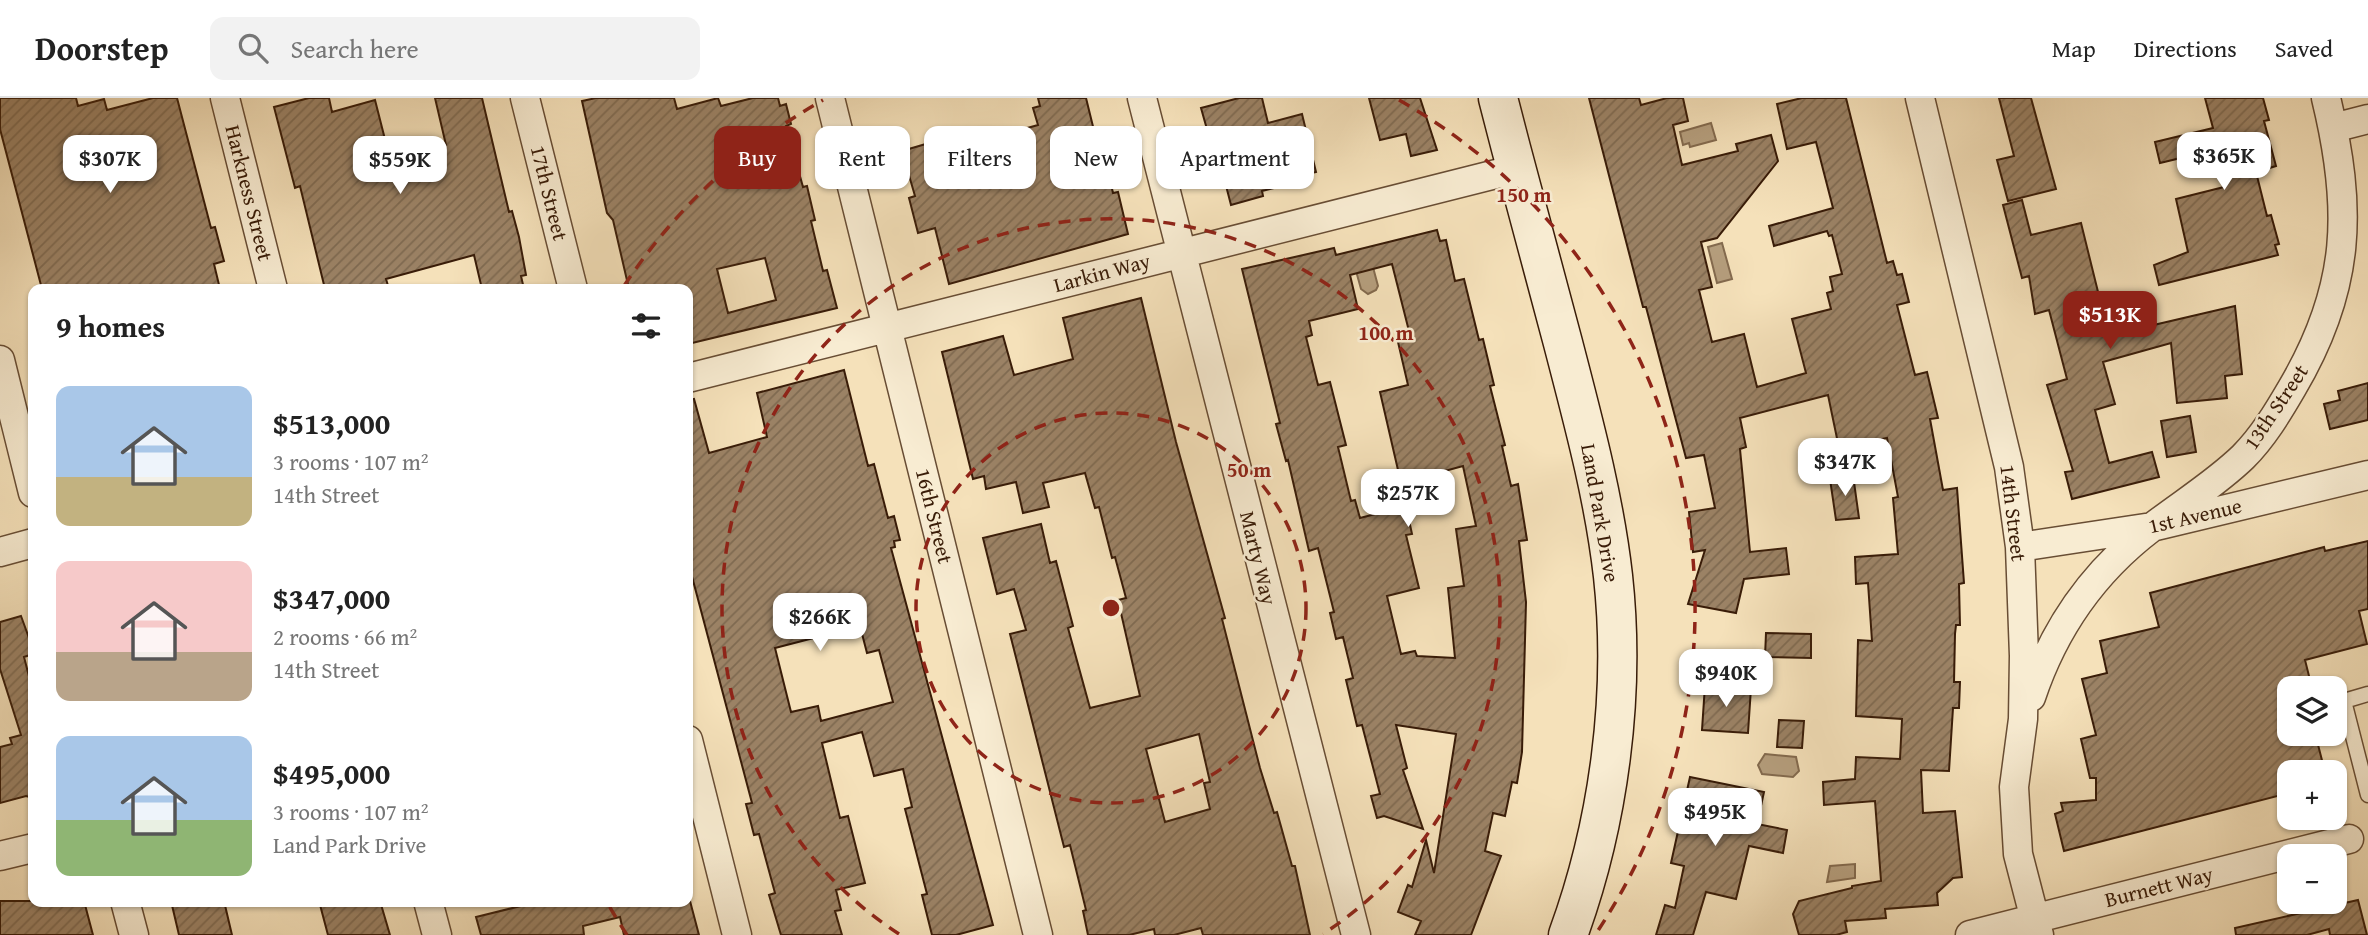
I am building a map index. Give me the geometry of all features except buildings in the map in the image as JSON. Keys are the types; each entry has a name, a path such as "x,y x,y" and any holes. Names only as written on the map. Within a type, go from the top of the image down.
{"main road":[{"name":"Land Park Drive","path":"1498,98 1600,493 1613,575 1616,631 1614,714 1607,775 1589,863 1568,935"}],"street":[{"name":"Harkness Street","path":"225,98 272,284"},
{"name":"17th Street","path":"525,98 572,284"},
{"name":"16th Street","path":"830,98 1038,935"},
{"name":"Marty Way","path":"1142,98 1356,935"},
{"name":"14th Street","path":"1920,98 2009,467 2020,547 2023,719 2015,801 2018,854 2037,927"},
{"name":"13th Street","path":"2023,719 2042,663 2086,590 2123,551 2207,488 2245,455 2278,413 2322,329 2340,270 2344,222 2333,128 2326,98"},
{"path":"2333,128 2368,119"},
{"name":"Larkin Way","path":"693,377 1516,169"},
{"path":"0,360 28,473"},
{"name":"1st Avenue","path":"2020,547 2152,527 2368,475"},
{"path":"0,552 28,544"},
{"path":"693,760 737,935"},
{"name":"Burnett Way","path":"1970,935 2037,927 2349,839"},
{"path":"0,856 28,849"},
{"path":"127,907 134,935"},
{"path":"430,907 437,935"}],"lane":[{"path":"2368,694 2344,701 2368,795"}],"shaded area":[{"path":"1711,123 1716,140 1690,147 1689,143 1683,145 1680,132"},
{"path":"1722,243 1732,279 1717,283 1708,247"},
{"path":"1370,256 1378,286 1368,294 1361,289 1353,260"},
{"path":"1765,754 1796,757 1799,771 1793,777 1762,774 1758,765"},
{"path":"1855,864 1855,878 1827,882 1830,866"}]}
